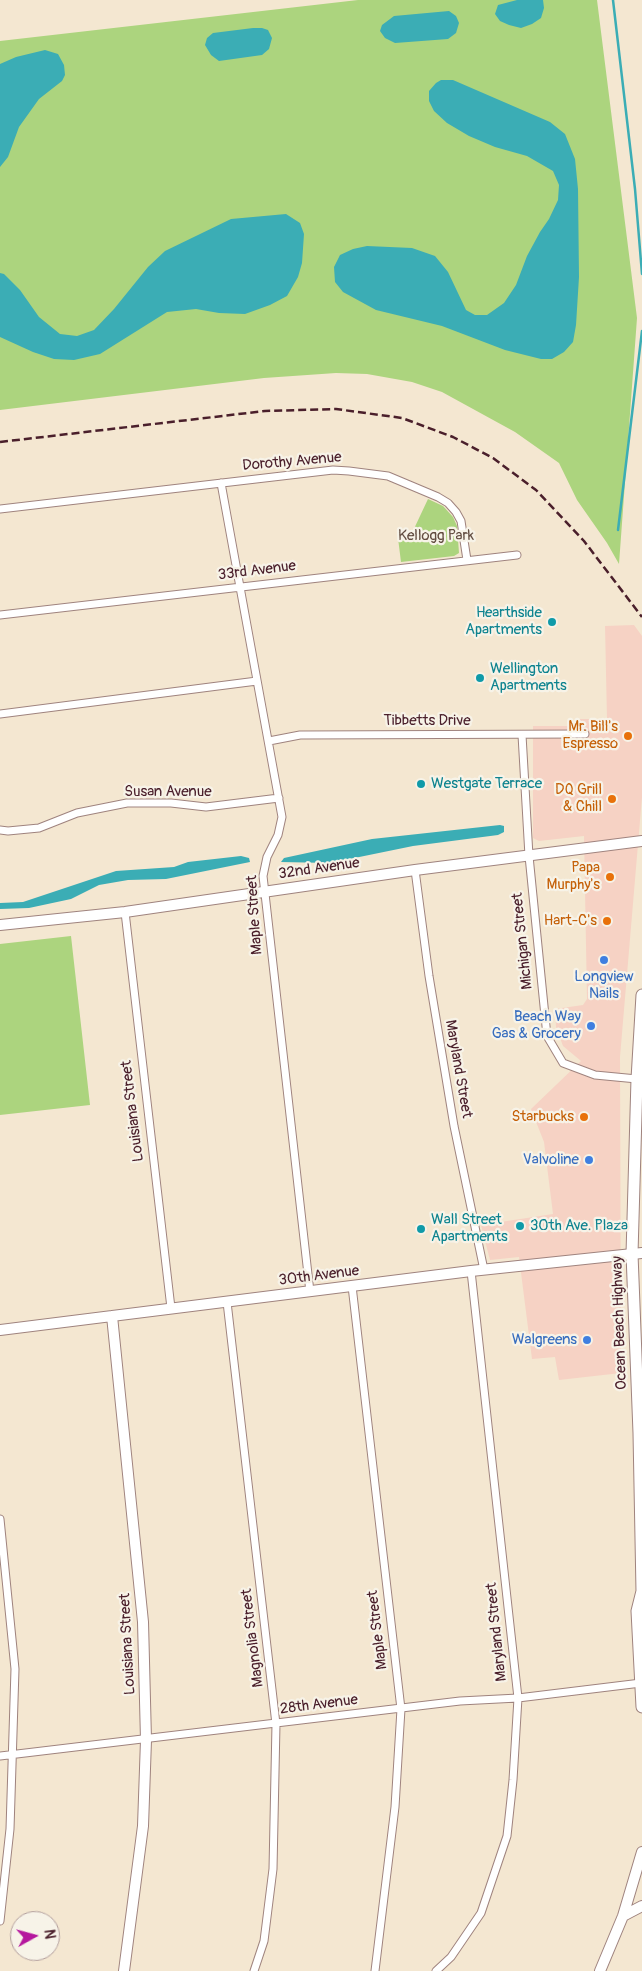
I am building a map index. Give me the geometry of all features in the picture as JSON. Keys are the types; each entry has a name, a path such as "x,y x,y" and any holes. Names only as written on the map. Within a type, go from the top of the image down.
{"main road":[{"name":"Ocean Beach Highway","path":"642,995 637,1079 636,1333 642,1591 637,1611 642,1706"}],"street":[{"name":"Dorothy Avenue","path":"0,509 333,470 388,476 448,503 456,512 463,528 467,560"},
{"name":"Maple Street","path":"221,482 282,817 278,835 267,857 263,876 310,1292"},
{"name":"33rd Avenue","path":"0,615 517,555"},
{"path":"0,714 257,681"},
{"name":"Tibbetts Drive","path":"269,741 300,735 585,734"},
{"name":"Michigan Street","path":"522,735 529,856 547,1036 562,1063 595,1075 637,1079"},
{"name":"Susan Avenue","path":"0,830 39,828 77,813 127,803 171,803 206,807 279,798"},
{"name":"32nd Avenue","path":"0,925 125,912 415,870 642,841"},
{"name":"Maryland Street","path":"415,870 428,976 452,1116 484,1270"},
{"name":"Louisiana Street","path":"125,912 171,1308"},
{"name":"30th Avenue","path":"0,1330 472,1271 637,1253"},
{"name":"Maryland Street","path":"436,1971 451,1957 481,1913 507,1836 513,1780 518,1698 472,1271"},
{"name":"Maple Street","path":"352,1286 401,1709 395,1807 375,1971"},
{"name":"Magnolia Street","path":"227,1302 276,1724 273,1869 264,1941 254,1971"},
{"name":"Louisiana Street","path":"112,1316 143,1622 146,1740 143,1826 124,1971"},
{"path":"0,1519 15,1669 10,1830 0,1921"},
{"name":"28th Avenue","path":"0,1756 460,1701 518,1698 641,1683"},
{"path":"600,1971 623,1916 642,1852"},
{"path":"623,1916 642,1906"}],"shaded area":[{"path":"634,625 642,636 642,797 620,1057 621,1373 559,1380 555,1357 532,1359 519,1257 490,1260 481,1225 553,1214 544,1142 531,1109 581,1061 563,1046 556,1027 555,1009 583,1005 587,999 584,836 539,841 533,838 533,726 571,726 580,719 607,719 605,626"}],"green space":[{"path":"358,0 597,0 637,318 619,564 577,500 559,463 515,432 442,392 412,382 367,374 336,373 264,378 0,410 0,41"},
{"name":"Kellogg Park","path":"428,499 443,506 453,517 457,526 459,553 454,556 401,562 397,530 412,533"},
{"path":"71,936 90,1105 0,1115 0,944"}],"water":[{"path":"517,0 543,0 544,8 541,18 521,28 500,21 495,14 498,5"},
{"path":"449,11 456,16 459,23 456,33 448,39 395,43 385,38 380,31 382,25 394,16"},
{"path":"253,28 268,30 272,38 269,49 262,55 219,61 211,55 205,45 207,38 213,33"},
{"path":"45,50 58,54 64,65 65,75 62,81 39,99 19,127 8,157 0,167 0,64 16,57"},
{"path":"441,80 453,80 550,122 565,134 575,159 578,189 579,277 576,325 573,342 564,352 552,359 541,359 505,350 442,326 376,310 343,292 335,282 334,267 340,255 353,249 367,246 412,248 435,256 448,272 466,310 475,315 487,315 504,303 516,285 527,256 558,200 559,185 553,171 527,156 495,147 469,136 447,123 434,111 429,101 429,91"},
{"path":"286,214 300,223 304,234 302,263 298,277 287,296 270,305 245,314 219,313 196,309 167,312 100,354 74,360 54,359 0,337 0,273 4,274 20,290 39,317 60,334 77,336 94,330 114,309 148,267 165,251 231,219"},
{"path":"504,826 504,832 498,835 413,846 330,863 281,862 284,858 372,839"},
{"path":"241,856 249,858 250,862 166,879 128,880 99,885 71,899 29,908 0,909 0,903 23,902 116,871 174,867 188,862"}],"waterway":[{"path":"613,0 635,189 642,274"},
{"path":"618,530 642,331"}],"railway":[{"path":"0,442 265,411 336,409 402,418 453,437 493,458 536,490 584,541 642,617"}],"place":[{"name":"Hearthside Apartments","path":"552,622"},
{"name":"Wellington Apartments","path":"480,678"},
{"name":"Mr. Bill's Espresso","path":"628,736"},
{"name":"Westgate Terrace","path":"421,784"},
{"name":"DQ Grill & Chill","path":"612,799"},
{"name":"Papa Murphy's","path":"610,877"},
{"name":"Hart-C's","path":"607,921"},
{"name":"Longview Nails","path":"604,960"},
{"name":"Beach Way Gas & Grocery","path":"591,1026"},
{"name":"Starbucks","path":"584,1117"},
{"name":"Valvoline","path":"589,1160"},
{"name":"30th Ave. Plaza","path":"520,1226"},
{"name":"Wall Street Apartments","path":"421,1229"},
{"name":"Walgreens","path":"587,1340"}]}
